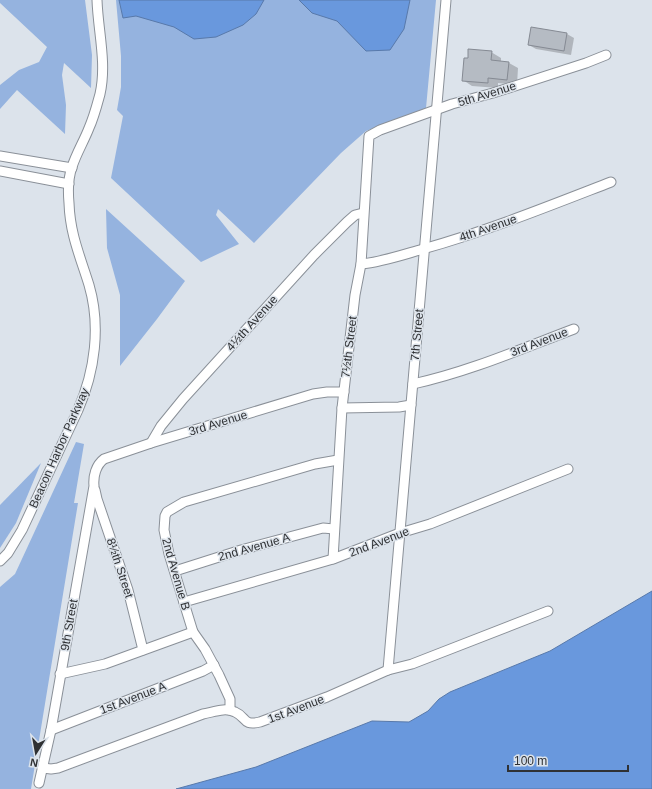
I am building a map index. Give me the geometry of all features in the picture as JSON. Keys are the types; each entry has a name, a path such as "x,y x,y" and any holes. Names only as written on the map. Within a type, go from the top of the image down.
{"street":[{"name":"Beacon Harbor Parkway","path":"0,562 8,553 22,530 84,397 92,368 95,336 92,300 71,231 69,184 72,168 94,116 102,81 102,54 97,0"},
{"name":"7th Street","path":"388,670 446,0"},
{"name":"5th Avenue","path":"369,136 380,130 436,110 586,63 606,54"},
{"name":"7½th Street","path":"333,559 342,408 355,295 361,264 369,136"},
{"path":"0,156 72,168"},
{"path":"0,171 69,184"},
{"name":"4th Avenue","path":"361,264 374,263 425,249 488,229 611,182"},
{"name":"4½th Avenue","path":"151,443 161,426 183,399 314,255 355,214 363,213"},
{"name":"3rd Avenue","path":"413,384 475,366 574,329"},
{"name":"3rd Avenue","path":"97,467 104,459 151,443 314,394 344,392"},
{"path":"342,408 399,407 410,405"},
{"name":"2nd Avenue B","path":"230,710 230,699 214,665 192,632 164,530 165,516 171,508 184,502 315,464 338,460"},
{"name":"9th Street","path":"39,783 51,730 97,467"},
{"name":"2nd Avenue","path":"184,602 333,559 400,533 430,524 568,469"},
{"name":"8½th Street","path":"94,486 128,590 143,650"},
{"name":"2nd Avenue A","path":"175,571 241,550 323,528 334,529"},
{"name":"1st Avenue","path":"230,710 236,712 249,723 260,722 327,697 388,670 412,664 548,611"},
{"path":"60,674 105,664 192,632"},
{"name":"1st Avenue A","path":"51,730 203,672 214,665"},
{"path":"43,768 58,768 204,714 221,710 230,710"}],"shaded area":[{"path":"0,0 85,0 92,55 91,88 64,63 62,75 66,105 65,134 17,90 0,109 0,85 19,70 39,62 47,47 0,3"},
{"path":"116,0 436,0 426,108 366,131 341,153 254,243 218,209 216,215 239,244 201,262 111,178 123,116 117,110 121,87 121,56"},
{"path":"119,0 264,0 256,14 243,25 216,37 194,39 174,27 136,16 123,18"},
{"path":"299,0 410,0 404,29 390,50 366,51 337,21 312,13"},
{"path":"106,209 185,281 120,366 120,295 107,248"},
{"path":"76,442 84,444 74,503 78,503 31,789 0,789 0,587 15,574"},
{"path":"41,463 16,523 0,548 0,505"},
{"path":"652,591 652,789 176,789 256,767 372,721 409,722 428,711 439,699 450,692 550,651"}],"building":[{"path":"531,27 567,33 564,51 528,45"},
{"path":"468,49 492,51 491,60 509,62 507,80 488,78 488,83 462,81 464,58 468,58"}]}
